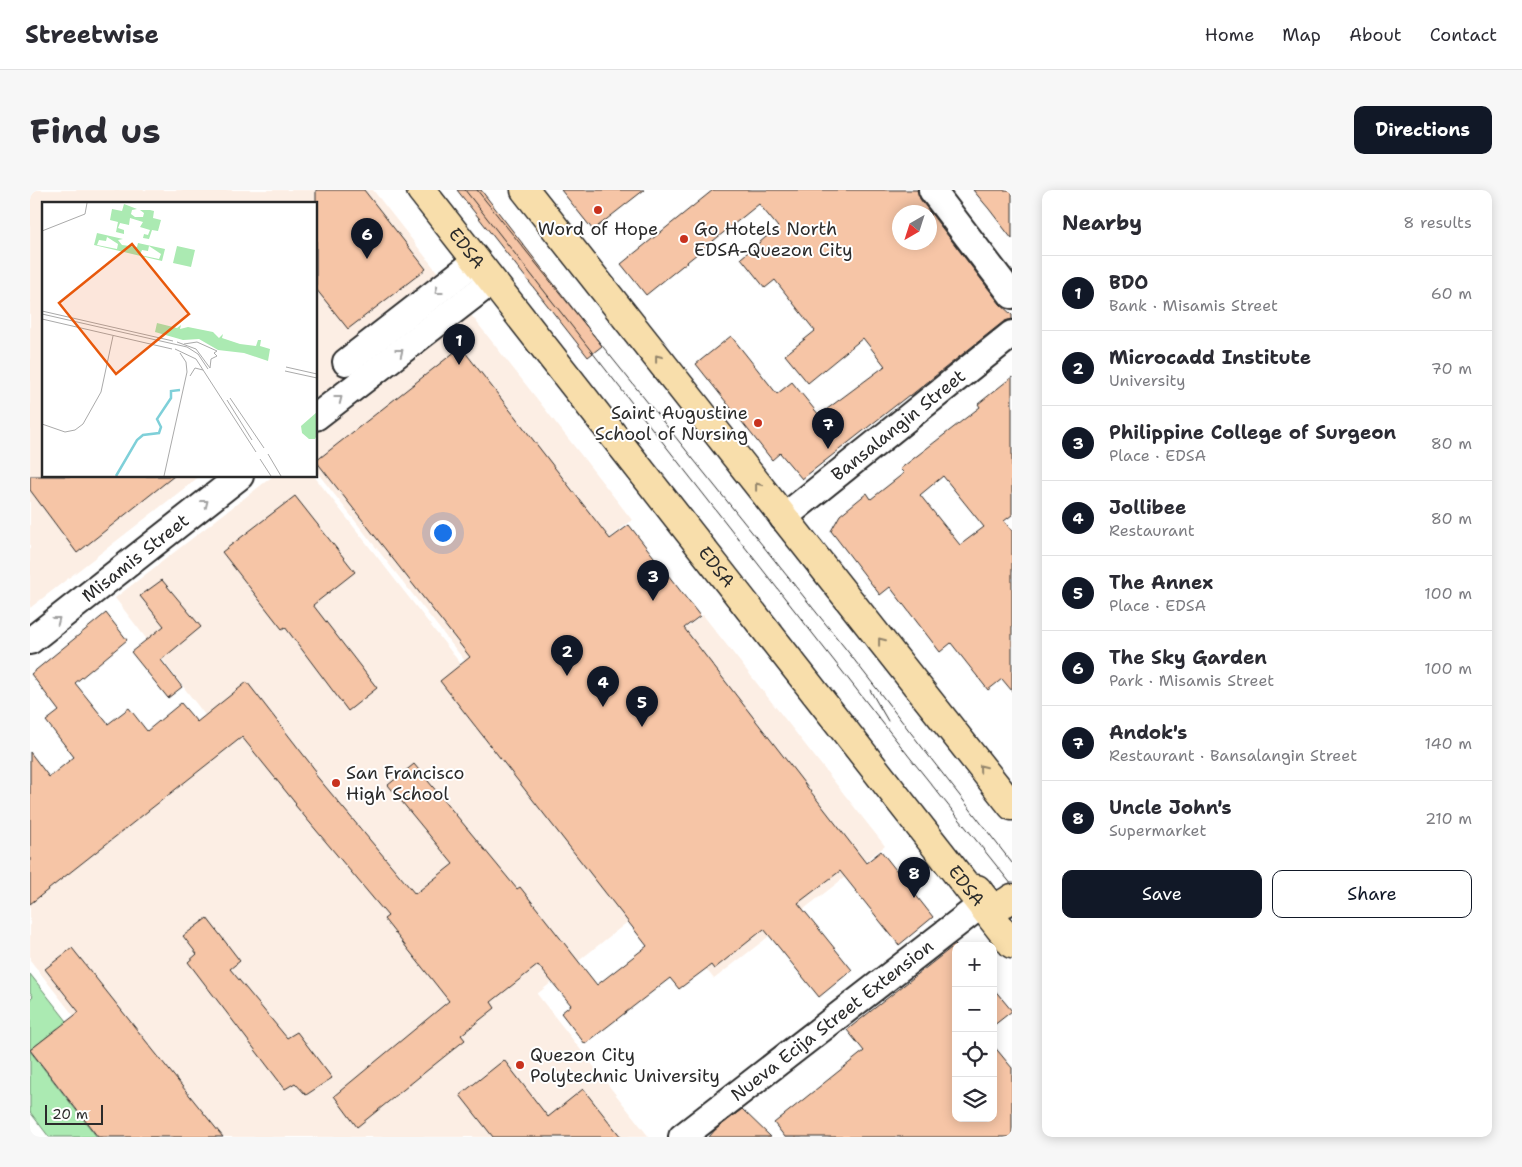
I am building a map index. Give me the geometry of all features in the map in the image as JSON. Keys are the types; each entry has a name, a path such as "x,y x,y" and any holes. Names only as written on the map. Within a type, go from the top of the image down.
{"highway":[{"name":"EDSA","path":"421,190 488,273 1008,939"},
{"path":"525,190 1012,806"},
{"path":"488,273 510,288 984,899 991,906 996,906 1002,905 1012,898"},
{"path":"1008,939 1005,916 1012,907"}],"street":[{"path":"932,190 1012,295"},
{"path":"346,362 488,273"},
{"path":"318,415 488,273"},
{"name":"Bansalangin Street","path":"783,518 1012,334"},
{"name":"Misamis Street","path":"30,641 237,478"},
{"name":"Nueva Ecija Street Extension","path":"682,1137 981,905"}],"shaded area":[{"path":"30,190 373,190 632,520 583,559 656,651 703,615 885,846 714,979 318,474 318,202 42,202 42,478 197,478 30,608"},
{"name":"San Francisco High School","path":"270,478 316,478 649,905 537,994 649,1137 169,1137 30,960 30,851 205,715 115,598"}],"green space":[{"path":"30,974 158,1137 144,1137 58,1028 30,1050 30,999 33,996 30,992"},
{"path":"30,1051 97,1137 49,1137 30,1112"}],"building":[{"path":"316,190 364,190 426,269 348,329 318,292 318,202 316,202"},
{"path":"457,190 481,190 602,346 588,357"},
{"name":"Word of Hope","path":"561,190 644,190 593,230"},
{"path":"713,190 917,190 925,205 892,205 892,250 937,250 937,221 1000,304 1012,315 1012,319 1003,322 802,479 780,453 772,460 696,364 731,336 777,394 792,382 819,415 885,366 863,338 808,383 785,355 815,331 775,280 765,288 741,258 778,227 759,204 646,295 621,264"},
{"path":"973,190 1012,190 1012,239 989,209"},
{"path":"461,347 610,539 629,525 700,616 684,628 866,863 881,851 933,917 899,945 840,871 798,903 852,970 819,997 764,929 714,969 711,965 679,989 670,978 585,1044 561,1013 571,1005 538,965 491,1002 495,1008 461,1035 465,1040 357,1127 334,1096 449,1001 384,919 388,916 295,805 242,737 30,904 30,752 49,777 74,757 46,721 59,711 31,674 106,613 127,640 75,683 108,724 129,708 147,731 181,703 197,722 247,682 316,771 314,773 415,894 453,864 388,785 414,764 517,889 520,887 597,985 647,946 440,681 470,657 318,464 318,459"},
{"path":"1012,377 1012,515 1004,521 1012,531 1012,691 1002,679 988,690 951,643 940,652 890,587 880,595 831,531 840,515 867,493 871,499 904,473 900,469 980,407 978,404","holes":["943,476 984,527 960,545 920,495"]},
{"path":"30,476 42,476 42,478 171,478 77,553 30,490"},
{"path":"295,496 355,572 313,605 377,688 348,711 285,627 282,629 222,552"},
{"path":"162,580 201,627 161,660 182,687 168,698 131,652 164,626 140,596"},
{"path":"207,918 240,961 230,969 287,1038 297,1032 332,1078 306,1095 295,1083 285,1089 188,962 197,954 183,936"},
{"path":"952,947 952,1122 997,1122 997,1050 1012,1068 1012,1137 785,1137 774,1123 864,1051 847,1030"},
{"path":"72,948 223,1137 98,1137 30,1050 79,1012 45,969"},
{"path":"997,993 1012,1011 997,1023"},
{"path":"504,1060 548,1117 583,1089 621,1137 493,1137 460,1095"},
{"path":"742,1109 771,1137 709,1137 715,1130"}],"tram line":[{"path":"465,190 1012,885"},
{"path":"477,190 845,648 1012,863"},
{"path":"870,690 888,721"}],"place":[{"name":"Word of Hope","path":"598,210"},
{"name":"Go Hotels North EDSA-Quezon City","path":"684,239"},
{"name":"The Sky Garden","path":"367,259"},
{"name":"BDO","path":"459,365"},
{"name":"Saint Augustine School of Nursing","path":"758,423"},
{"name":"Andok's","path":"828,449"},
{"name":"Philippine College of Surgeon","path":"653,601"},
{"name":"Microcadd Institute","path":"567,676"},
{"name":"Jollibee","path":"603,707"},
{"name":"The Annex","path":"642,727"},
{"name":"San Francisco High School","path":"336,783"},
{"name":"Uncle John's","path":"914,898"},
{"name":"Quezon City Polytechnic University","path":"520,1065"}]}
